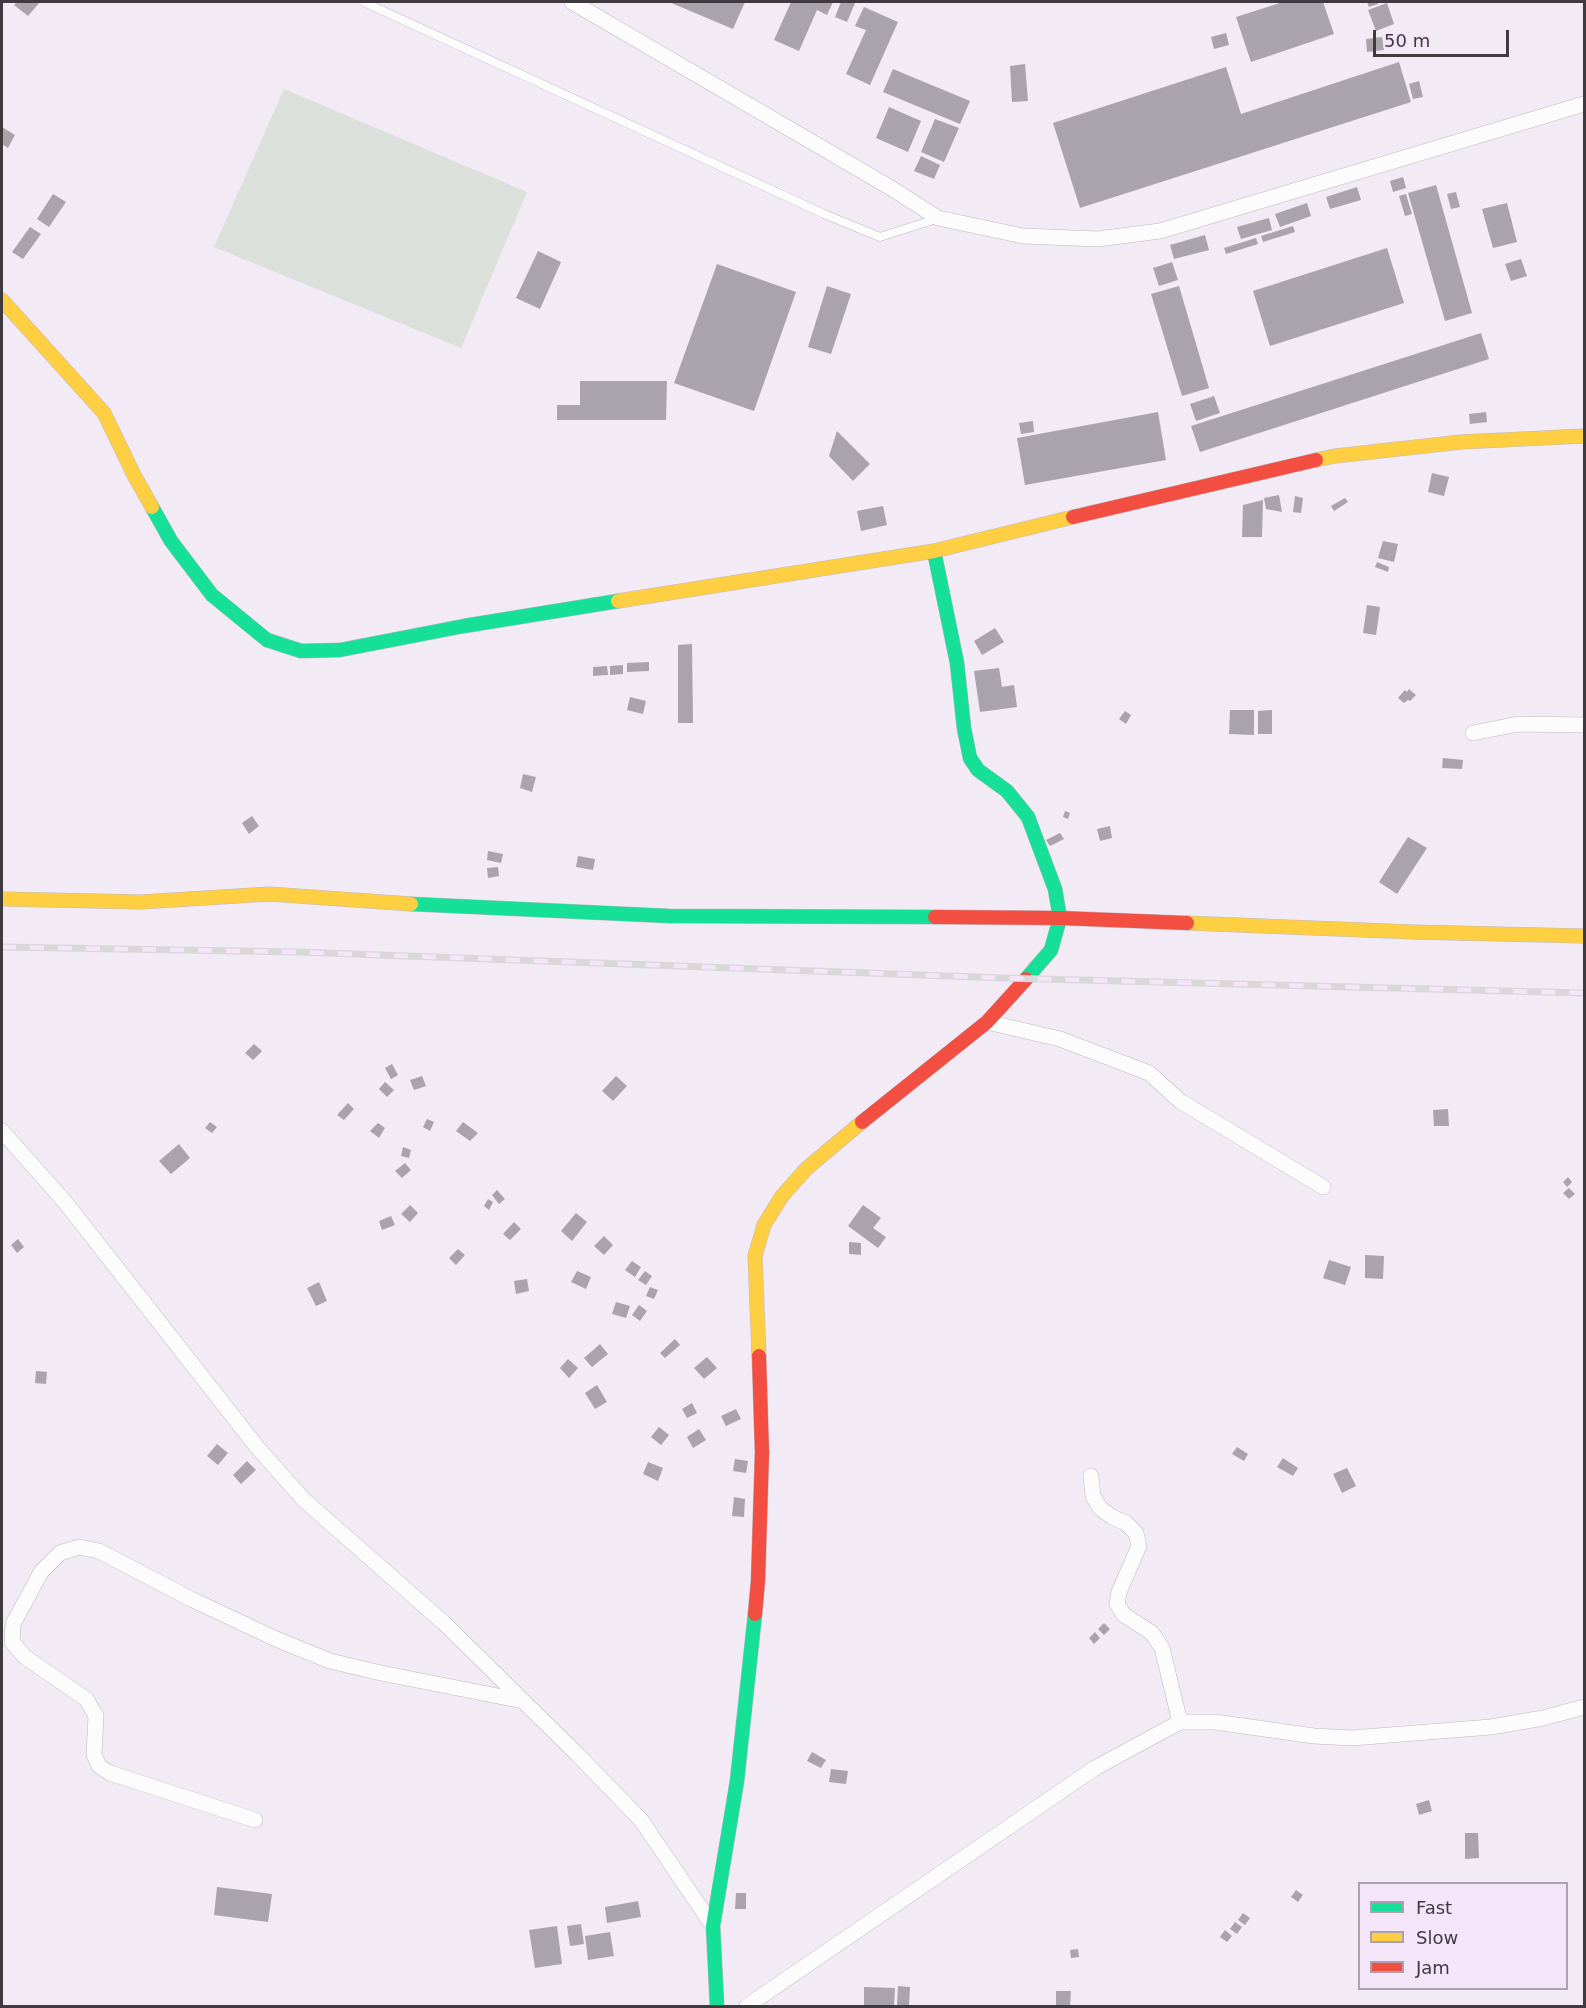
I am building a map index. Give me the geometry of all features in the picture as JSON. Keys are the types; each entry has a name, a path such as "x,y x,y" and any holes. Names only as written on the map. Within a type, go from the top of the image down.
{"street":[{"path":"572,2 891,188 938,218 1023,236 1098,239 1160,231 1584,104"},
{"path":"2,300 104,413 134,475 171,541 212,594 267,640 301,651 340,650 464,626 934,551 1335,456 1461,442 1584,436"},
{"path":"717,2007 713,1926 737,1781 758,1581 762,1453 755,1256 764,1225 782,1196 807,1168 987,1022 1051,950 1060,918 1055,889 1028,817 1007,791 978,770 970,758 964,728 957,663 934,551"},
{"path":"1473,733 1518,724 1584,725"},
{"path":"2,900 141,902 269,894 405,904 669,916 1060,918 1413,932 1584,936"},
{"path":"987,1022 1060,1039 1149,1073 1180,1101 1323,1187"},
{"path":"2,1131 65,1202 257,1447 304,1500 444,1623 641,1820 713,1926"},
{"path":"1091,1476 1093,1496 1100,1508 1126,1523 1136,1533 1139,1546 1119,1592 1117,1604 1124,1615 1152,1633 1162,1648 1180,1722"},
{"path":"255,1820 110,1773 99,1766 94,1755 96,1716 86,1699 25,1657 12,1642 13,1624 41,1572 60,1553 79,1547 99,1551 244,1624 330,1661 523,1701"},
{"path":"747,2007 1095,1767 1180,1722 1215,1722 1314,1736 1352,1738 1491,1727 1543,1718 1584,1707"}],"lane":[{"path":"364,2 824,214 880,237 938,218"}],"shaded area":[{"path":"284,89 527,192 461,348 214,247"}],"building":[{"path":"17,2 40,2 28,16 14,5"},
{"path":"669,2 745,2 733,29"},
{"path":"791,2 833,2 827,15 817,10 799,51 774,40"},
{"path":"841,2 855,3 847,22 835,17"},
{"path":"1283,2 1323,2 1334,34 1251,62 1236,17"},
{"path":"1367,2 1378,2 1378,4 1369,7"},
{"path":"1387,3 1394,24 1376,31 1368,10"},
{"path":"864,7 898,22 870,85 846,74 866,30 855,26"},
{"path":"1226,33 1229,45 1214,49 1211,37"},
{"path":"1382,37 1384,50 1367,52 1366,39"},
{"path":"1399,62 1411,102 1080,208 1053,123 1226,67 1241,114"},
{"path":"1025,64 1028,101 1012,102 1010,66"},
{"path":"893,69 970,101 960,124 883,92"},
{"path":"1419,81 1423,97 1413,99 1409,84"},
{"path":"889,107 921,121 908,152 876,138"},
{"path":"935,119 959,128 944,162 921,152"},
{"path":"2,127 15,135 8,148 2,144"},
{"path":"921,156 940,165 934,179 914,171"},
{"path":"1403,177 1406,188 1393,192 1390,181"},
{"path":"1436,185 1472,313 1445,321 1408,193"},
{"path":"1357,187 1361,200 1330,209 1326,197"},
{"path":"1456,192 1460,207 1451,209 1447,194"},
{"path":"53,194 66,202 49,227 37,219"},
{"path":"1406,194 1412,214 1405,216 1399,196"},
{"path":"1307,203 1311,216 1280,227 1275,214"},
{"path":"1507,203 1517,242 1493,248 1482,209"},
{"path":"1269,218 1272,230 1241,239 1237,227"},
{"path":"1293,226 1295,232 1263,242 1261,236"},
{"path":"30,227 41,234 23,259 12,252"},
{"path":"1205,235 1209,250 1174,259 1170,245"},
{"path":"1256,238 1258,244 1226,254 1224,248"},
{"path":"1387,248 1404,303 1270,346 1253,291"},
{"path":"538,251 561,262 540,309 516,298"},
{"path":"1521,259 1527,276 1511,281 1505,264"},
{"path":"1172,262 1178,280 1159,286 1153,268"},
{"path":"717,264 796,292 754,411 674,383"},
{"path":"827,286 851,294 831,354 808,347"},
{"path":"1179,286 1209,388 1182,396 1151,294"},
{"path":"1481,333 1489,359 1200,452 1191,426"},
{"path":"580,381 667,381 666,420 557,420 557,405 580,405"},
{"path":"1214,396 1220,413 1196,421 1190,404"},
{"path":"1158,412 1166,460 1025,485 1017,438"},
{"path":"1486,412 1487,422 1470,424 1469,414"},
{"path":"1033,421 1034,432 1021,434 1019,423"},
{"path":"837,431 870,464 853,481 829,456"},
{"path":"1432,473 1449,477 1444,496 1428,492"},
{"path":"1279,495 1282,512 1266,509 1264,498"},
{"path":"1295,496 1303,498 1301,513 1293,512"},
{"path":"1345,498 1348,502 1334,511 1331,506"},
{"path":"1263,500 1262,537 1242,537 1243,505"},
{"path":"883,506 887,525 861,531 857,511"},
{"path":"1383,541 1398,544 1394,562 1378,558"},
{"path":"1377,562 1389,567 1388,572 1375,567"},
{"path":"1367,605 1380,607 1376,635 1363,633"},
{"path":"995,628 1004,642 982,655 974,641"},
{"path":"692,644 693,723 678,723 678,645"},
{"path":"649,662 649,671 627,672 627,663"},
{"path":"623,665 623,674 610,675 610,666"},
{"path":"607,666 608,675 593,676 593,667"},
{"path":"999,668 1002,687 1014,685 1017,707 980,712 974,671"},
{"path":"1409,689 1416,695 1404,703 1398,698"},
{"path":"630,697 646,701 643,714 627,710"},
{"path":"1230,710 1254,710 1254,735 1229,734"},
{"path":"1272,710 1272,734 1258,734 1258,711"},
{"path":"1125,711 1131,715 1126,724 1119,719"},
{"path":"1443,758 1463,760 1462,769 1442,768"},
{"path":"523,774 536,777 532,792 520,788"},
{"path":"1065,811 1070,813 1068,819 1063,817"},
{"path":"252,816 259,826 249,834 242,823"},
{"path":"1110,826 1112,838 1100,841 1097,829"},
{"path":"1060,833 1064,839 1050,846 1046,840"},
{"path":"1408,837 1427,848 1397,894 1379,882"},
{"path":"488,851 503,854 501,863 487,860"},
{"path":"578,856 595,859 593,870 576,867"},
{"path":"498,867 499,876 488,878 487,868"},
{"path":"254,1044 262,1051 253,1060 245,1053"},
{"path":"392,1064 398,1075 391,1079 385,1068"},
{"path":"422,1076 426,1086 414,1090 410,1080"},
{"path":"616,1076 627,1086 613,1101 602,1091"},
{"path":"385,1082 394,1090 387,1097 379,1089"},
{"path":"348,1103 354,1109 344,1120 337,1115"},
{"path":"1448,1109 1449,1126 1434,1126 1433,1110"},
{"path":"427,1119 434,1122 430,1131 423,1127"},
{"path":"210,1122 217,1127 212,1133 205,1128"},
{"path":"463,1122 478,1133 470,1141 456,1131"},
{"path":"378,1123 385,1128 379,1138 370,1131"},
{"path":"179,1144 190,1158 171,1174 159,1161"},
{"path":"403,1147 411,1150 409,1158 401,1156"},
{"path":"405,1163 411,1170 402,1178 395,1171"},
{"path":"1568,1177 1572,1182 1567,1187 1563,1182"},
{"path":"1569,1188 1575,1194 1569,1199 1563,1193"},
{"path":"497,1190 505,1199 499,1204 492,1195"},
{"path":"488,1199 493,1202 489,1210 484,1206"},
{"path":"410,1205 418,1213 410,1222 401,1214"},
{"path":"863,1205 881,1218 873,1228 886,1237 878,1248 848,1226"},
{"path":"576,1213 587,1222 572,1241 561,1231"},
{"path":"391,1216 395,1225 382,1230 379,1221"},
{"path":"514,1222 521,1229 510,1240 503,1234"},
{"path":"604,1236 613,1245 604,1255 594,1246"},
{"path":"18,1239 24,1247 17,1253 11,1245"},
{"path":"849,1242 861,1243 861,1255 849,1254"},
{"path":"458,1249 465,1255 456,1265 449,1258"},
{"path":"1365,1255 1384,1256 1383,1279 1365,1278"},
{"path":"1329,1260 1351,1267 1345,1285 1323,1278"},
{"path":"632,1261 641,1267 635,1277 625,1270"},
{"path":"577,1271 591,1277 586,1289 571,1282"},
{"path":"645,1271 652,1276 646,1285 638,1280"},
{"path":"527,1279 529,1291 516,1294 514,1281"},
{"path":"319,1282 327,1301 316,1306 307,1288"},
{"path":"650,1287 658,1290 654,1299 646,1296"},
{"path":"616,1302 630,1306 626,1318 612,1314"},
{"path":"639,1305 647,1311 640,1321 632,1315"},
{"path":"675,1339 680,1345 665,1358 660,1353"},
{"path":"600,1344 608,1354 592,1367 584,1358"},
{"path":"707,1357 717,1368 704,1379 694,1368"},
{"path":"568,1359 578,1368 569,1378 560,1368"},
{"path":"36,1371 47,1372 46,1384 35,1383"},
{"path":"597,1385 607,1402 595,1409 585,1393"},
{"path":"692,1403 697,1413 687,1418 682,1409"},
{"path":"736,1409 741,1419 726,1426 721,1416"},
{"path":"659,1427 669,1435 661,1445 651,1437"},
{"path":"699,1429 706,1440 693,1448 687,1437"},
{"path":"217,1444 228,1453 218,1465 207,1456"},
{"path":"1237,1447 1248,1454 1244,1461 1232,1454"},
{"path":"1283,1458 1298,1468 1293,1476 1277,1467"},
{"path":"735,1459 748,1461 746,1473 733,1471"},
{"path":"247,1461 256,1470 241,1484 233,1475"},
{"path":"648,1462 663,1468 658,1481 643,1474"},
{"path":"1347,1468 1356,1486 1342,1493 1333,1474"},
{"path":"734,1497 745,1499 744,1517 732,1516"},
{"path":"1104,1623 1110,1629 1104,1635 1098,1629"},
{"path":"1095,1632 1100,1638 1094,1644 1089,1638"},
{"path":"812,1752 826,1760 821,1768 807,1761"},
{"path":"831,1769 848,1771 846,1784 829,1782"},
{"path":"1429,1800 1432,1811 1419,1815 1416,1804"},
{"path":"1465,1833 1478,1833 1479,1858 1465,1859"},
{"path":"217,1887 272,1894 268,1922 214,1915"},
{"path":"1296,1890 1303,1895 1298,1902 1291,1897"},
{"path":"736,1893 746,1893 746,1909 735,1909"},
{"path":"638,1901 641,1917 607,1923 605,1907"},
{"path":"1243,1913 1250,1918 1245,1925 1238,1920"},
{"path":"1235,1922 1242,1927 1237,1934 1230,1929"},
{"path":"581,1924 584,1944 570,1946 567,1926"},
{"path":"557,1926 562,1964 535,1968 529,1930"},
{"path":"1225,1930 1232,1936 1227,1942 1220,1937"},
{"path":"610,1932 614,1956 588,1960 585,1936"},
{"path":"1078,1949 1079,1957 1071,1958 1070,1950"},
{"path":"898,1986 910,1987 909,2006 897,2006"},
{"path":"864,1987 895,1988 894,2006 864,2006"},
{"path":"1056,1991 1071,1991 1070,2006 1056,2006"}],"railway":[{"path":"2,947 299,952 1003,978 1584,993"}],"traffic: fast":[{"path":"152,507 171,541 212,595 267,640 301,651 340,650 464,626 618,601"},
{"path":"934,551 957,663 964,728 970,758 978,770 1007,791 1028,817 1055,889 1060,918 1051,950 1026,979"},
{"path":"411,904 669,916 935,917"},
{"path":"717,2006 713,1926 737,1781 755,1614"}],"traffic: slow":[{"path":"2,300 104,413 152,507"},
{"path":"1316,460 1461,442 1584,436"},
{"path":"618,601 934,551 1073,517"},
{"path":"2,899 141,902 269,894 411,904"},
{"path":"1187,923 1584,936"},
{"path":"759,1356 755,1256 764,1225 782,1196 807,1168 862,1122"}],"traffic: jam":[{"path":"1073,517 1316,460"},
{"path":"935,917 1060,918 1187,923"},
{"path":"862,1122 987,1022 1026,979"},
{"path":"755,1614 762,1453 759,1356"}]}
